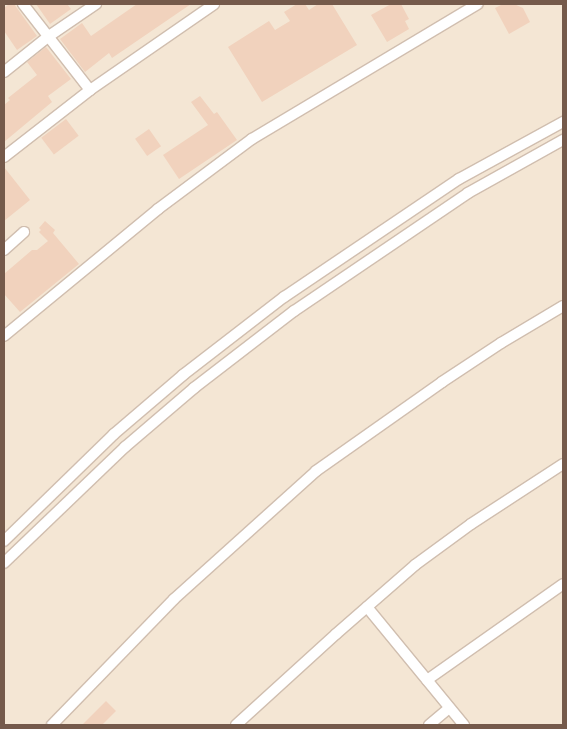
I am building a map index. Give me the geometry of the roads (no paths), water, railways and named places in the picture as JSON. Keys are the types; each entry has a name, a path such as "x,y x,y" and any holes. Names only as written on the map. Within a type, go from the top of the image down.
{"street":[{"path":"23,4 90,90"},
{"path":"4,72 49,36 96,4"},
{"path":"4,157 90,90 214,4"},
{"path":"4,336 158,209 252,139 478,4"},
{"path":"4,541 121,428 183,375 284,297 459,179 563,122"},
{"path":"4,563 132,441 194,388 294,311 468,193 563,140"},
{"path":"4,250 24,232"},
{"path":"52,725 174,599 316,470 500,343 563,306"},
{"path":"236,725 415,565 471,524 563,464"},
{"path":"427,680 563,584"},
{"path":"367,607 448,708 464,725"},
{"path":"429,725 448,708"}]}
